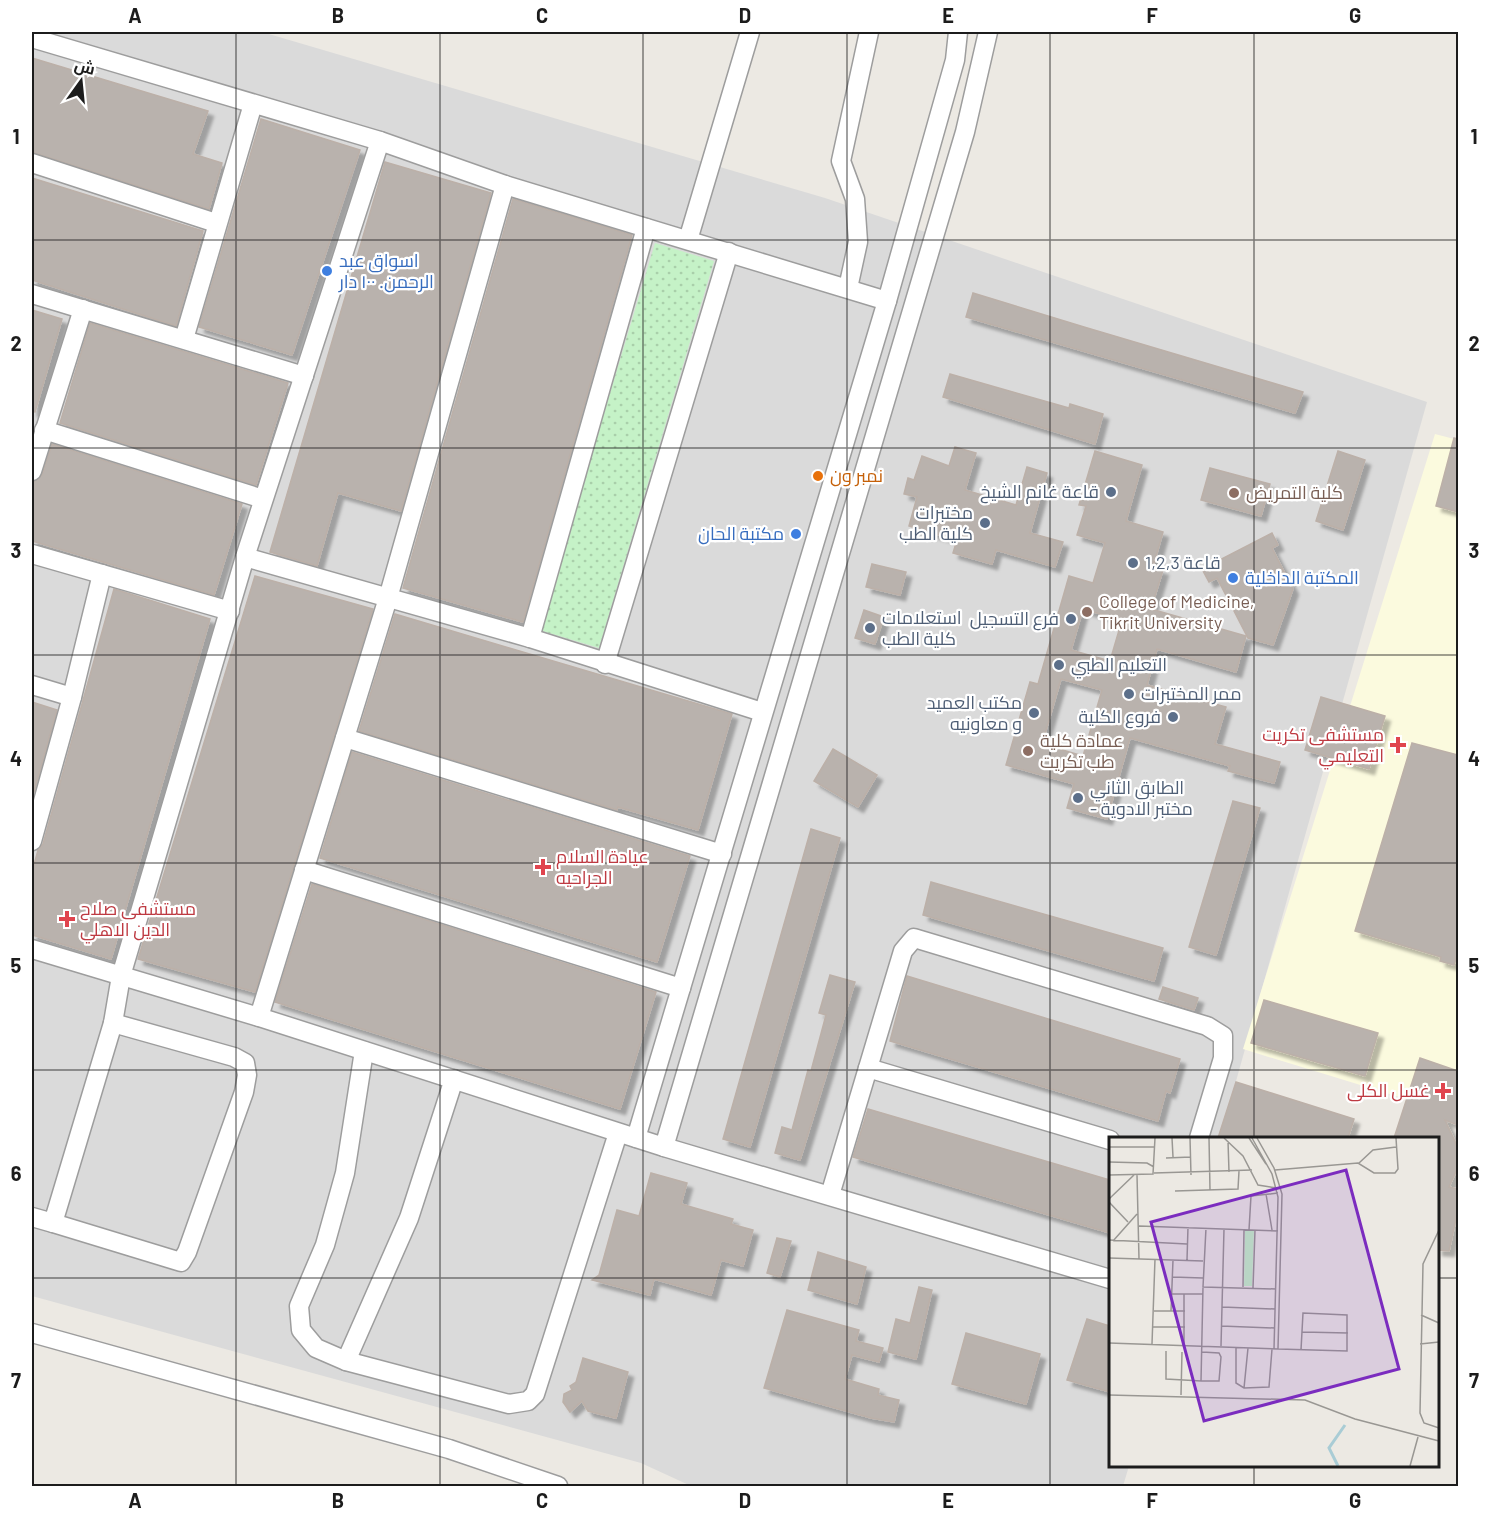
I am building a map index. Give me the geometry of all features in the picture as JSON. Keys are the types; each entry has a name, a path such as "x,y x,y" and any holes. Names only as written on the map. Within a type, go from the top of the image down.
{"street":[{"path":"688,240 750,32"},
{"path":"848,288 858,242 855,199 841,161 869,32"},
{"path":"636,1138 886,301 955,60 956,32"},
{"path":"664,1147 968,117 988,32"},
{"path":"32,38 380,141 505,185 886,301"},
{"path":"184,339 216,223 253,104"},
{"path":"941,109 968,117"},
{"path":"53,1223 113,1023 121,976 245,557 380,141"},
{"path":"32,163 216,223"},
{"path":"259,1017 388,598 505,185"},
{"path":"530,638 646,228"},
{"path":"605,664 729,252"},
{"path":"32,294 304,376"},
{"path":"32,471 82,309"},
{"path":"44,430 264,499"},
{"path":"826,502 851,510"},
{"path":"32,554 230,611"},
{"path":"245,557 530,638 605,664 762,712"},
{"path":"32,841 35,812 72,697 102,574"},
{"path":"32,685 72,697"},
{"path":"345,738 722,854"},
{"path":"304,870 681,988"},
{"path":"830,1195 903,951 914,938 1207,1026 1223,1036 1223,1058 1199,1137"},
{"path":"32,949 259,1017 664,1147 1109,1279"},
{"path":"32,1217 181,1262 187,1252 244,1092 247,1075 245,1063 234,1057 113,1023"},
{"path":"364,1051 345,1173 325,1245 299,1306 301,1330 316,1348 346,1361 509,1404 528,1401 535,1394 618,1132"},
{"path":"868,1068 1109,1140"},
{"path":"346,1361 409,1218 454,1079"},
{"path":"32,1333 449,1449 558,1486"}],"shaded area":[{"path":"32,32 262,32 825,198 1427,402 1220,1137 1109,1137 1109,1467 1129,1467 1123,1486 691,1486 641,1463 32,1296"},
{"name":"مستشفى تكريت التعليمي","path":"1435,434 1458,440 1458,1115 1243,1049"}],"green space":[{"path":"655,243 714,261 599,648 539,630"}],"building":[{"path":"32,58 208,111 193,154 222,163 209,209 32,152"},
{"path":"261,119 360,150 292,355 199,327"},
{"path":"385,162 491,193 401,511 338,493 317,566 270,552"},
{"path":"32,178 203,231 176,326 32,280"},
{"path":"513,199 632,235 523,622 403,588"},
{"path":"973,293 1303,392 1295,413 966,317"},
{"path":"32,310 62,319 35,412 32,411"},
{"path":"90,323 288,383 256,485 60,423"},
{"path":"950,374 1069,408 1070,404 1103,414 1095,444 943,397"},
{"path":"1454,438 1458,439 1458,512 1436,506"},
{"path":"52,444 242,504 214,595 32,541 33,482 42,475"},
{"path":"955,447 976,453 965,490 1016,505 1027,467 1047,473 1030,533 1063,542 1055,567 996,550 992,564 953,553 957,540 909,526 917,497 904,494 908,478 914,480 922,456 949,466"},
{"path":"1095,451 1142,465 1126,521 1163,532 1153,567 1163,570 1151,609 1246,636 1236,672 1157,649 1147,685 1226,707 1215,744 1280,762 1274,783 1228,771 1230,766 1130,738 1107,819 1067,808 1074,784 1006,765 1030,682 1038,684 1069,576 1093,583 1105,543 1077,535 1086,506 1079,505","holes":["1083,609 1122,620 1110,661 1071,650","1061,679 1102,690 1083,756 1042,744"]},
{"path":"1338,451 1365,460 1343,530 1316,521"},
{"path":"1210,468 1270,484 1261,516 1201,500"},
{"path":"1272,533 1278,545 1272,548 1293,589 1273,645 1248,638 1217,578 1209,582 1202,569"},
{"path":"872,564 906,572 900,595 866,587"},
{"path":"255,576 373,609 255,992 138,959"},
{"path":"114,589 210,619 111,959 32,935 32,872 38,850 43,844"},
{"path":"864,610 884,617 875,644 855,638"},
{"path":"395,614 732,714 698,830 618,807 617,810 359,731"},
{"path":"1321,697 1385,716 1369,769 1305,750"},
{"path":"32,702 57,710 32,799"},
{"path":"1412,743 1458,755 1458,952 1454,965 1440,961 1441,957 1355,931"},
{"path":"833,749 877,775 858,807 814,781"},
{"path":"352,752 690,856 657,962 320,858"},
{"path":"1233,801 1260,808 1216,955 1189,947"},
{"path":"811,829 840,838 750,1147 723,1139"},
{"path":"931,882 1163,948 1154,981 923,915"},
{"path":"312,884 656,992 620,1109 275,1002"},
{"path":"830,975 855,982 800,1160 775,1153 782,1127 792,1130 808,1070 811,1071 826,1015 819,1013"},
{"path":"907,976 1180,1059 1170,1093 1166,1091 1158,1121 890,1041"},
{"path":"1163,987 1198,998 1194,1010 1159,999"},
{"path":"1264,1000 1378,1033 1365,1076 1251,1043"},
{"path":"1420,1058 1458,1071 1458,1125 1445,1120 1458,1148 1458,1167 1449,1187 1458,1189 1458,1210 1449,1251 1439,1250 1439,1137 1394,1137"},
{"path":"1236,1082 1354,1119 1348,1137 1218,1137"},
{"path":"868,1109 1109,1180 1109,1233 853,1157"},
{"path":"651,1173 687,1183 681,1204 733,1219 731,1224 753,1230 743,1266 721,1260 711,1295 654,1279 650,1295 592,1280 599,1275 617,1210 639,1216"},
{"path":"777,1238 791,1241 780,1277 767,1273"},
{"path":"818,1252 866,1267 857,1304 808,1290"},
{"path":"919,1287 932,1290 916,1359 888,1352 896,1319 910,1323"},
{"path":"787,1310 859,1330 856,1341 883,1348 879,1362 852,1355 845,1379 879,1389 878,1395 899,1400 894,1422 871,1418 764,1388"},
{"path":"1087,1319 1109,1326 1109,1392 1067,1380"},
{"path":"966,1333 1040,1354 1026,1404 952,1384"},
{"path":"583,1358 628,1372 616,1418 588,1411 582,1401 570,1412 563,1402 564,1394 572,1390 570,1386 576,1382"}],"place":[{"name":"اسواق عبد الرحمن. ١٠٠ دار","path":"327,271"},
{"name":"نمبر ون","path":"818,476"},
{"name":"قاعة غانم الشيخ","path":"1111,492"},
{"name":"كلية التمريض","path":"1234,493"},
{"name":"مختبرات كلية الطب","path":"985,523"},
{"name":"مكتبة الحان","path":"796,534"},
{"name":"قاعة 1,2,3","path":"1133,563"},
{"name":"المكتبة الداخلية","path":"1233,578"},
{"name":"College of Medicine, Tikrit University","path":"1087,612"},
{"name":"فرع التسجيل","path":"1071,619"},
{"name":"استعلامات كلية الطب","path":"870,628"},
{"name":"التعليم الطبي","path":"1059,665"},
{"name":"ممر المختبرات","path":"1129,694"},
{"name":"مكتب العميد و معاونيه","path":"1034,713"},
{"name":"فروع الكلية","path":"1173,717"},
{"name":"مستشفى تكريت التعليمي","path":"1398,745"},
{"name":"عمادة كلية طب تكريت","path":"1028,751"},
{"name":"الطابق الثاني - مختبر الادوية","path":"1078,798"},
{"name":"عيادة السلام الجراحيه","path":"543,867"},
{"name":"مستشفى صلاح الدين الاهلي","path":"67,919"},
{"name":"غسل الكلى","path":"1443,1091"}]}
